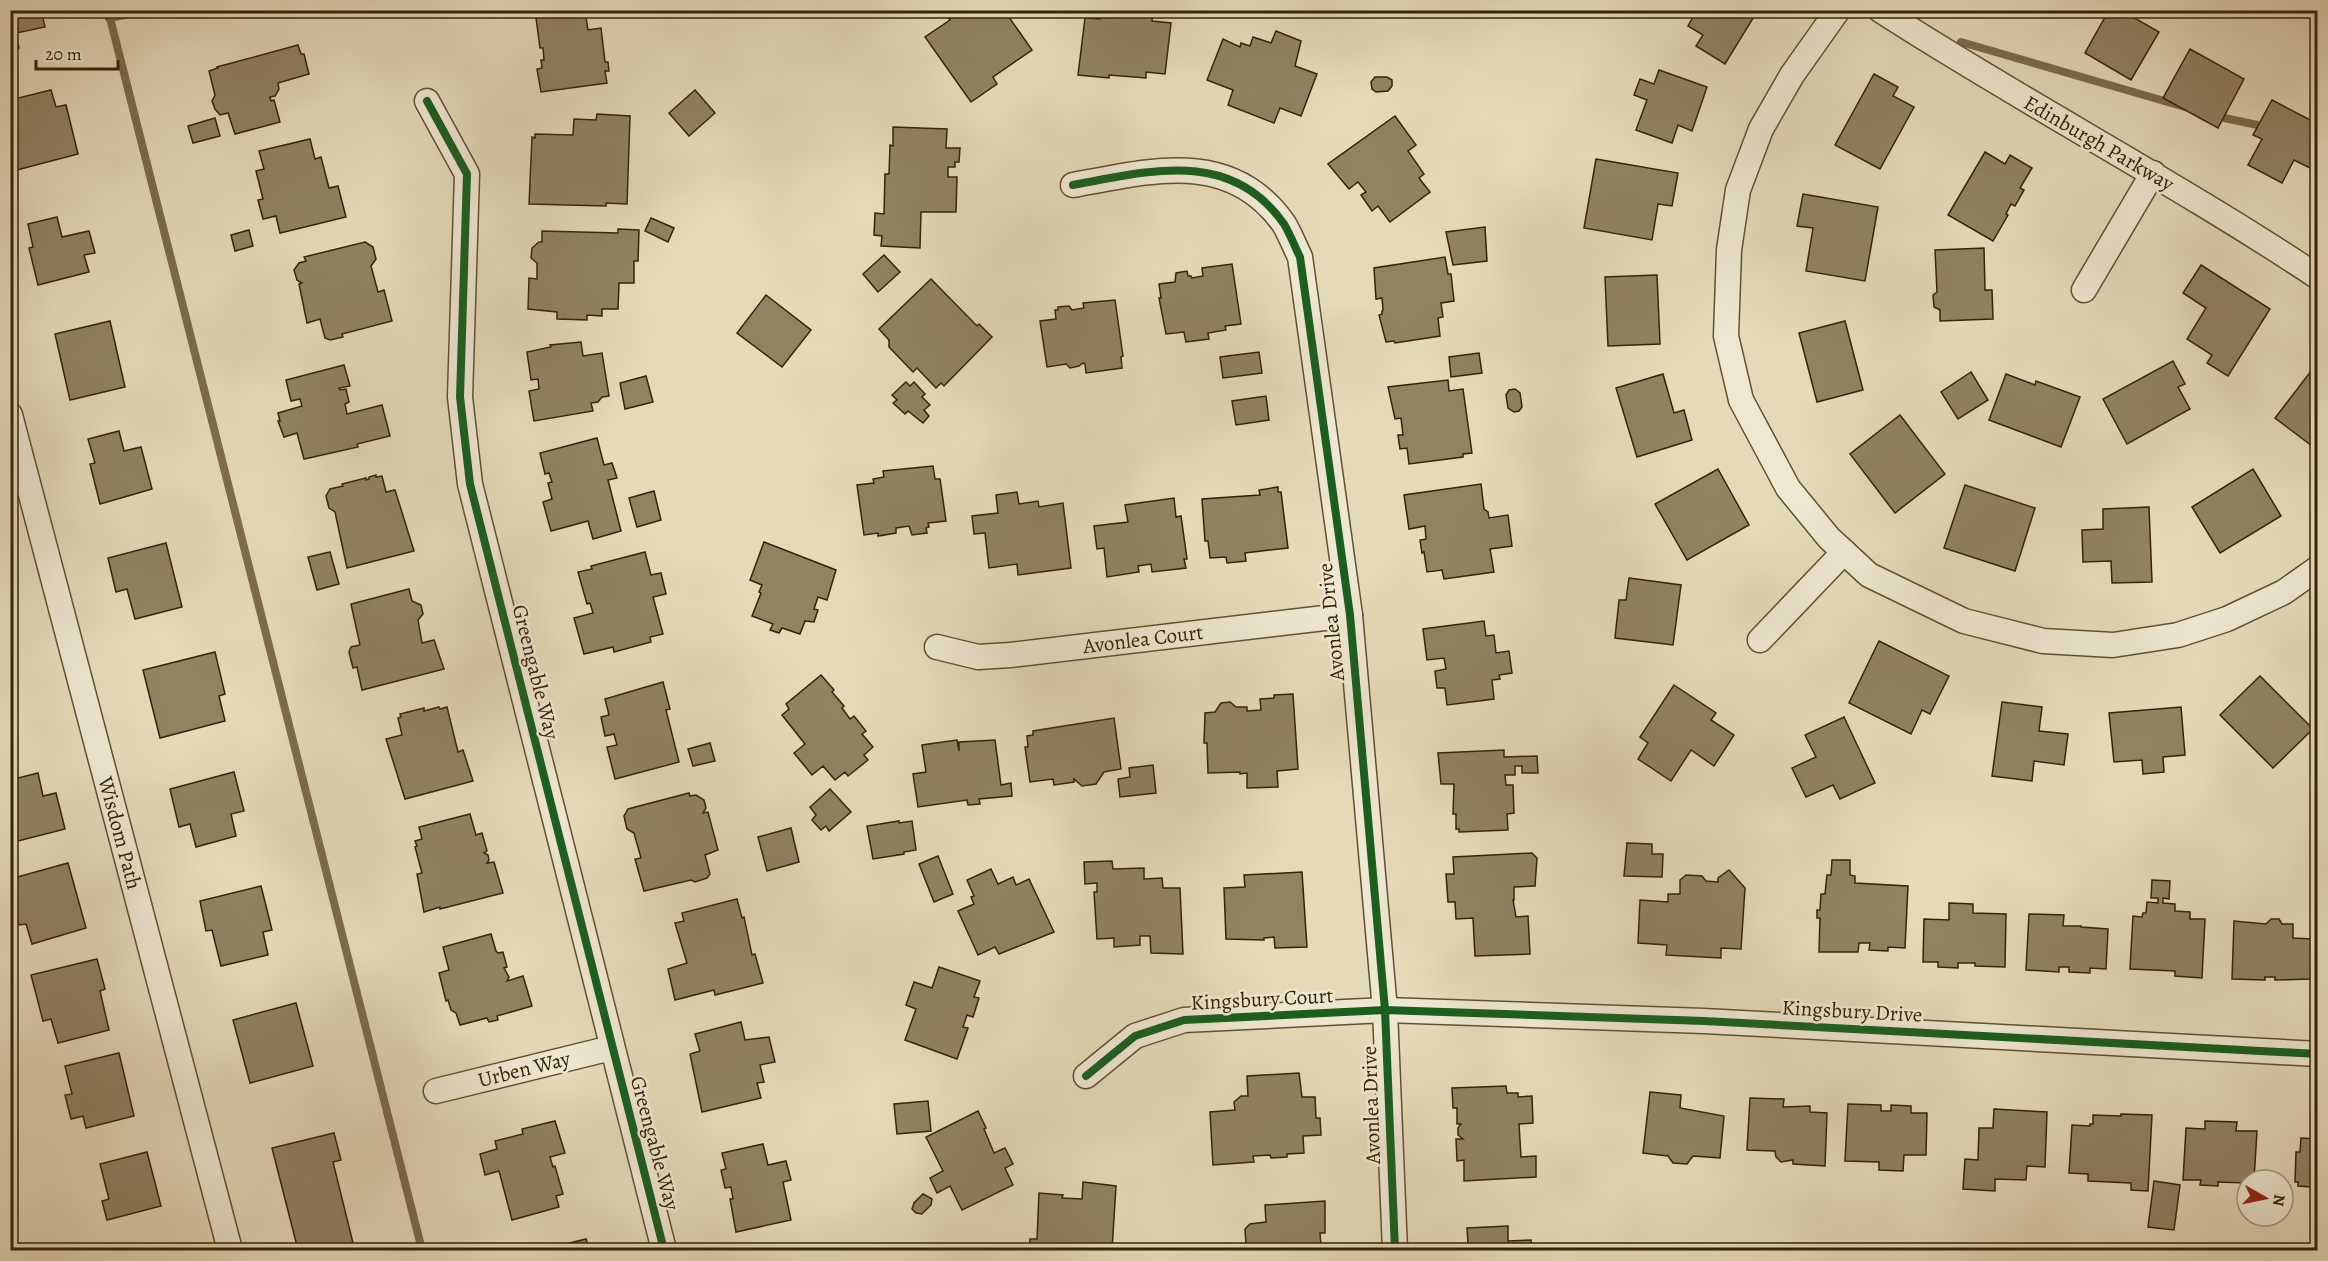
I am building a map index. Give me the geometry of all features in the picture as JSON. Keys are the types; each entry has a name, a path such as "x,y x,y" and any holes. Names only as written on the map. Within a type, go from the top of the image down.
{"street":[{"path":"1838,10 1792,75 1766,120 1738,190 1728,250 1726,336 1741,400 1788,488 1829,538 1869,575 1964,621 2043,642 2114,645 2178,635 2227,619 2314,577"},
{"name":"Edinburgh Parkway","path":"1880,10 1968,66 2242,226 2318,277"},
{"name":"Greengable Way","path":"427,101 467,174 460,398 470,484 664,1251"},
{"name":"Avonlea Drive","path":"1073,185 1159,170 1195,170 1230,179 1260,197 1284,225 1300,257 1350,615 1385,1010 1395,1251"},
{"path":"2084,290 2153,173"},
{"name":"Wisdom Path","path":"10,415 230,1251"},
{"path":"1760,640 1844,552"},
{"name":"Avonlea Court","path":"937,647 978,657 1010,655 1350,615"},
{"name":"Kingsbury Drive","path":"1385,1010 1704,1021 2318,1053"},
{"name":"Kingsbury Court","path":"1086,1076 1135,1036 1184,1020 1385,1010"},
{"name":"Urben Way","path":"436,1091 611,1048"}],"building":[{"path":"10,10 41,10 45,27 16,33 19,48 10,49"},
{"path":"944,10 1004,10 1032,50 993,77 997,84 971,102 925,37 950,20"},
{"path":"1101,10 1153,11 1152,21 1171,23 1165,74 1146,72 1146,78 1078,75 1085,18 1100,19"},
{"path":"1697,10 1758,10 1725,64 1696,46 1703,35 1688,26"},
{"path":"2109,10 2135,10 2131,16 2159,32 2131,80 2085,53"},
{"path":"585,11 588,30 601,28 605,62 608,62 609,71 605,71 607,83 541,92 537,69 542,68 541,60 544,60 536,18"},
{"path":"1276,31 1301,41 1295,66 1317,74 1301,116 1280,108 1274,123 1228,105 1233,90 1207,80 1223,39 1240,47 1241,43 1250,46 1253,37 1271,43"},
{"path":"298,45 301,54 304,54 309,74 278,83 279,89 275,96 270,97 271,101 274,100 280,122 235,134 228,113 220,115 215,109 212,101 215,95 209,71"},
{"path":"2190,49 2244,79 2218,128 2163,98"},
{"path":"1659,70 1707,87 1692,131 1678,125 1672,143 1636,130 1647,100 1634,95 1640,79 1654,84"},
{"path":"1874,74 1898,87 1893,96 1914,107 1880,169 1835,145"},
{"path":"1375,77 1387,77 1392,80 1392,86 1388,91 1376,92 1372,89 1371,82"},
{"path":"51,90 56,107 66,105 78,154 13,171 10,159 10,100"},
{"path":"695,90 715,113 689,136 669,113"},
{"path":"2272,100 2318,124 2318,158 2312,169 2294,160 2282,183 2248,165 2262,139 2253,135"},
{"path":"597,114 630,116 627,204 606,203 606,206 529,204 532,137 535,138 535,134 573,135 574,119 596,120"},
{"path":"1395,116 1416,145 1408,151 1424,174 1419,178 1430,192 1390,222 1378,206 1372,211 1361,195 1366,192 1358,182 1349,189 1328,164"},
{"path":"215,118 220,136 193,143 188,126"},
{"path":"893,127 947,129 946,148 960,148 959,162 955,162 955,167 948,167 948,177 957,177 956,212 921,212 920,248 881,246 882,236 874,235 875,213 884,214 885,174 889,174"},
{"path":"310,139 315,159 321,157 329,188 338,186 346,217 280,233 276,216 263,219 258,200 263,199 256,171 264,169 259,151"},
{"path":"1985,152 2005,164 2010,155 2032,168 2020,188 2024,190 2015,206 2011,204 2006,214 2008,215 1993,241 1948,215"},
{"path":"1596,159 1678,173 1672,206 1658,204 1652,240 1584,228"},
{"path":"1803,194 1878,207 1865,281 1806,271 1813,228 1797,226"},
{"path":"57,217 62,237 89,231 95,253 84,255 89,272 38,285 29,248 33,247 28,224"},
{"path":"651,218 674,228 668,242 645,231"},
{"path":"1485,227 1487,261 1453,265 1446,232"},
{"path":"618,229 639,230 638,261 634,261 634,283 619,283 618,309 602,309 602,316 587,315 587,320 557,319 557,312 528,309 529,278 537,279 537,263 531,258 532,248 542,242 542,231 618,233"},
{"path":"249,230 253,246 235,251 231,235"},
{"path":"365,242 373,247 376,259 371,266 378,292 384,290 392,321 342,334 343,337 330,340 325,338 320,319 307,323 299,284 302,283 297,280 294,270 299,263 306,261 304,257"},
{"path":"1984,248 1985,290 1992,290 1993,319 1940,321 1940,310 1934,307 1933,295 1937,292 1935,250"},
{"path":"884,255 900,272 878,292 863,274"},
{"path":"1445,257 1448,274 1451,274 1454,301 1441,303 1443,317 1438,318 1440,336 1395,343 1394,341 1386,342 1379,315 1383,310 1382,298 1376,299 1374,268"},
{"path":"1232,264 1241,324 1225,326 1226,330 1208,333 1209,339 1186,342 1184,332 1166,334 1159,298 1161,298 1159,284 1175,282 1176,273 1187,271 1188,276 1192,278 1203,276 1202,268"},
{"path":"2201,265 2270,309 2228,376 2207,363 2212,355 2187,339 2206,308 2183,293"},
{"path":"1657,275 1660,344 1608,346 1605,277"},
{"path":"931,279 977,326 979,324 992,337 944,386 941,383 936,388 917,368 913,372 889,347 889,340 879,329"},
{"path":"766,295 811,330 782,367 737,333"},
{"path":"1115,300 1123,356 1121,357 1122,368 1086,373 1083,363 1070,368 1066,364 1047,367 1040,321 1056,319 1055,310 1058,310 1058,307 1069,306 1072,310 1084,308 1083,303"},
{"path":"110,321 125,387 70,400 55,334"},
{"path":"1845,321 1863,390 1817,402 1799,333"},
{"path":"581,342 583,356 602,353 609,396 591,403 593,411 534,421 529,391 539,389 538,379 531,380 527,352 551,347 550,345"},
{"path":"1259,352 1262,373 1223,378 1220,357"},
{"path":"1479,353 1482,373 1451,377 1449,357"},
{"path":"2173,361 2185,384 2178,387 2190,409 2127,444 2103,399"},
{"path":"2318,362 2318,439 2312,446 2275,418"},
{"path":"344,365 350,386 339,388 340,390 346,389 349,402 345,404 347,414 382,405 390,436 357,444 358,447 304,459 297,433 284,437 278,421 280,421 278,413 302,406 300,399 291,401 286,380"},
{"path":"1971,372 1988,400 1958,419 1941,392"},
{"path":"1663,374 1674,413 1684,410 1692,440 1637,457 1616,388"},
{"path":"2006,374 2035,385 2036,381 2080,397 2061,447 1989,420"},
{"path":"646,376 653,402 625,409 620,383"},
{"path":"1448,380 1449,391 1463,389 1472,453 1463,454 1463,457 1409,464 1407,448 1400,449 1398,435 1403,435 1401,418 1395,419 1388,387"},
{"path":"906,382 910,386 914,382 925,394 922,397 930,405 924,410 929,416 923,423 908,411 905,414 893,403 897,400 892,395"},
{"path":"1515,389 1520,393 1522,407 1519,411 1514,412 1508,408 1506,395 1509,390"},
{"path":"1266,396 1269,420 1236,425 1232,401"},
{"path":"1900,415 1945,474 1895,513 1850,454"},
{"path":"119,431 124,451 141,447 152,489 100,504 90,464 95,463 88,439"},
{"path":"597,438 604,465 612,463 617,478 608,480 621,531 593,539 588,521 551,531 543,502 552,499 548,483 552,482 549,473 545,474 540,453"},
{"path":"933,466 935,479 940,479 946,521 928,523 927,533 912,535 909,526 896,528 896,533 878,536 878,533 864,535 857,485 874,483 873,479 884,477 883,471"},
{"path":"1718,469 1749,525 1687,560 1655,504"},
{"path":"2253,469 2281,516 2220,553 2192,507"},
{"path":"376,475 376,477 382,476 386,492 395,490 414,551 347,568 335,512 329,508 326,496 330,489 366,478 366,480"},
{"path":"1481,484 1484,509 1488,512 1489,518 1508,515 1512,546 1490,549 1494,572 1444,579 1442,570 1427,572 1420,540 1426,539 1425,526 1409,529 1404,495"},
{"path":"1965,485 2035,508 2015,571 1944,548"},
{"path":"1278,487 1278,492 1281,492 1288,548 1245,553 1246,561 1227,563 1226,557 1210,558 1208,541 1205,541 1202,499 1260,495 1259,490"},
{"path":"654,491 661,520 637,527 629,498"},
{"path":"1017,492 1019,504 1038,501 1039,507 1063,503 1071,568 1018,575 1017,564 989,568 985,533 974,534 972,516 998,513 996,495"},
{"path":"1174,498 1176,517 1181,516 1187,559 1184,559 1186,568 1152,572 1151,564 1138,566 1139,572 1107,577 1104,548 1097,549 1094,526 1128,522 1125,505"},
{"path":"2149,507 2152,582 2112,583 2111,561 2083,562 2082,530 2103,529 2103,509"},
{"path":"764,542 836,570 827,600 818,597 814,609 818,610 814,622 805,621 800,634 782,628 779,633 770,630 773,624 752,616 762,585 750,580"},
{"path":"166,543 182,607 135,619 127,589 116,592 108,558"},
{"path":"330,552 339,584 317,590 308,557"},
{"path":"645,552 651,575 661,573 666,594 653,597 663,634 650,637 651,642 614,652 613,647 584,654 574,618 593,613 590,603 587,604 578,572 592,569 591,566"},
{"path":"1629,578 1681,585 1673,645 1615,638 1619,600 1626,600"},
{"path":"409,589 412,601 421,605 423,614 418,620 422,643 434,640 444,669 362,690 357,667 353,668 349,652 351,647 360,645 351,604"},
{"path":"1484,621 1486,636 1494,635 1496,653 1509,651 1512,673 1499,675 1500,679 1492,680 1494,699 1447,705 1445,688 1437,688 1435,671 1446,669 1444,658 1427,660 1423,629"},
{"path":"1879,641 1949,676 1930,714 1922,710 1911,734 1849,703"},
{"path":"215,652 225,694 219,696 225,721 160,738 143,670"},
{"path":"821,675 834,690 832,692 844,706 842,708 850,719 854,716 866,731 862,734 873,747 864,755 868,760 848,776 845,772 835,780 823,766 812,775 794,753 805,744 782,715 789,709 786,704"},
{"path":"2260,676 2313,729 2273,768 2220,715"},
{"path":"663,682 670,709 666,710 679,762 615,779 607,747 617,745 614,734 605,736 601,717 609,715 605,699"},
{"path":"1674,685 1716,713 1711,720 1734,735 1714,766 1691,750 1671,781 1638,759 1648,743 1640,737"},
{"path":"1293,694 1298,769 1277,771 1278,787 1247,788 1247,773 1208,773 1207,743 1204,743 1205,713 1215,712 1221,703 1230,702 1236,707 1247,707 1247,711 1261,710 1260,699 1274,698 1274,695"},
{"path":"2002,702 2042,707 2039,731 2068,734 2064,765 2034,761 2032,781 1992,776"},
{"path":"439,707 440,709 447,707 458,752 463,750 473,781 405,799 386,739 402,735 398,718 401,717 400,714"},
{"path":"2181,707 2185,755 2163,757 2164,772 2143,774 2142,760 2114,762 2109,713"},
{"path":"1844,717 1875,783 1840,799 1833,785 1806,797 1792,768 1816,757 1805,735"},
{"path":"1114,718 1121,769 1104,772 1096,784 1082,786 1074,779 1074,782 1054,785 1053,779 1030,782 1025,747 1028,747 1027,736 1033,735 1033,731"},
{"path":"957,740 959,751 959,742 995,740 1001,785 1011,783 1012,796 979,799 980,804 968,805 967,800 918,807 913,774 926,772 922,745"},
{"path":"710,743 715,761 693,766 688,749"},
{"path":"1504,750 1504,757 1537,756 1538,773 1522,773 1522,766 1515,766 1515,775 1505,775 1506,785 1513,785 1514,813 1507,814 1508,830 1459,832 1459,829 1456,829 1456,814 1453,814 1454,784 1441,784 1438,753"},
{"path":"1153,765 1156,793 1120,797 1118,779 1130,777 1129,768"},
{"path":"234,772 244,811 231,814 236,836 196,847 190,824 179,827 170,789"},
{"path":"2318,772 2318,803 2312,802"},
{"path":"38,773 43,796 56,793 65,829 10,843 10,780"},
{"path":"830,789 851,812 829,831 826,826 821,830 812,820 816,815 810,807"},
{"path":"689,793 690,796 696,795 704,800 706,808 703,813 708,812 718,850 705,855 710,874 707,878 695,882 691,880 644,891 635,859 641,858 634,833 627,829 624,816 628,809"},
{"path":"470,814 476,835 482,833 487,851 484,853 488,855 489,860 487,863 494,862 503,893 424,912 417,874 422,873 415,847 417,846 415,841 422,839 419,827"},
{"path":"899,821 899,823 912,821 916,850 873,859 867,826"},
{"path":"791,828 799,862 767,871 758,837"},
{"path":"1627,843 1652,844 1652,854 1663,854 1662,877 1624,876"},
{"path":"1532,853 1537,858 1535,886 1514,887 1513,900 1516,917 1528,916 1530,954 1475,956 1473,918 1456,919 1455,902 1448,902 1446,874 1454,874 1453,857"},
{"path":"938,856 953,894 934,902 919,864"},
{"path":"1832,860 1850,860 1850,875 1855,876 1855,883 1908,886 1905,948 1888,947 1888,951 1869,950 1870,943 1859,943 1858,952 1819,952 1820,918 1817,918 1817,910 1820,910 1821,894 1825,894 1827,875 1831,875"},
{"path":"1112,861 1113,869 1144,868 1144,879 1162,878 1163,888 1180,888 1183,954 1151,953 1150,936 1140,936 1140,945 1114,947 1114,938 1097,939 1094,892 1097,892 1097,883 1085,884 1084,862"},
{"path":"68,863 86,928 32,944 26,924 19,925 10,895 10,879"},
{"path":"991,869 998,884 1013,877 1016,885 1029,879 1054,932 999,954 995,947 978,955 958,911 974,904 971,897 974,896 967,880"},
{"path":"1729,870 1745,888 1741,949 1721,948 1721,958 1666,955 1667,945 1638,943 1640,900 1668,902 1668,894 1680,894 1680,880 1686,875 1702,876 1706,881 1718,882 1718,878"},
{"path":"1302,872 1307,947 1275,948 1274,937 1264,938 1264,940 1226,939 1224,888 1245,887 1244,875"},
{"path":"2152,880 2170,881 2169,899 2163,898 2163,903 2175,904 2175,911 2190,912 2190,919 2205,919 2202,978 2175,976 2175,971 2130,969 2133,916 2142,917 2143,913 2146,913 2147,902 2158,903 2158,898 2151,898"},
{"path":"261,886 272,930 263,932 268,955 221,966 212,930 206,931 200,901"},
{"path":"737,899 742,918 744,917 752,955 755,954 763,983 715,995 714,990 675,1000 668,969 687,963 675,923 684,921 682,913"},
{"path":"1949,903 1973,904 1973,913 2006,914 2005,967 1958,963 1958,968 1938,967 1938,962 1923,962 1924,919 1949,920"},
{"path":"2029,914 2064,915 2063,926 2108,929 2106,969 2090,968 2090,973 2069,972 2069,967 2059,967 2059,972 2026,970"},
{"path":"2271,919 2279,919 2282,924 2293,924 2293,938 2313,939 2312,979 2275,980 2275,977 2265,977 2265,980 2232,979 2234,921 2266,924"},
{"path":"491,934 496,951 503,952 507,967 504,968 509,977 507,981 523,976 532,1006 497,1016 498,1020 489,1022 487,1018 460,1025 456,1013 451,1010 448,1000 446,1001 439,973 449,970 443,947"},
{"path":"97,959 105,989 100,991 109,1030 58,1043 51,1019 43,1021 31,975"},
{"path":"939,967 980,981 974,997 979,998 973,1017 967,1015 963,1027 968,1028 957,1059 905,1040 916,1009 906,1005 914,982 932,988"},
{"path":"296,1003 313,1066 250,1083 233,1020"},
{"path":"741,1022 745,1040 769,1037 775,1062 760,1065 764,1082 757,1083 761,1098 702,1112 690,1054 700,1051 695,1034"},
{"path":"119,1053 134,1116 86,1128 83,1116 71,1119 65,1095 72,1094 65,1066"},
{"path":"1299,1073 1302,1097 1315,1097 1316,1118 1320,1118 1321,1135 1303,1136 1304,1153 1271,1158 1270,1155 1253,1156 1254,1162 1213,1165 1210,1112 1235,1110 1234,1102 1241,1096 1248,1096 1247,1076"},
{"path":"1506,1086 1507,1093 1518,1093 1518,1097 1532,1096 1533,1123 1519,1124 1521,1157 1536,1156 1536,1177 1464,1181 1464,1160 1457,1161 1456,1139 1463,1139 1458,1135 1458,1128 1461,1124 1457,1124 1457,1108 1453,1108 1452,1088"},
{"path":"1650,1092 1681,1095 1680,1108 1724,1116 1720,1158 1693,1156 1687,1164 1673,1163 1668,1156 1643,1153"},
{"path":"1750,1098 1784,1099 1783,1107 1810,1106 1810,1112 1827,1113 1825,1166 1793,1164 1793,1160 1781,1162 1776,1157 1775,1151 1747,1150"},
{"path":"928,1101 931,1131 897,1134 894,1104"},
{"path":"1848,1104 1881,1105 1881,1111 1891,1111 1891,1105 1911,1106 1911,1113 1927,1113 1926,1155 1904,1155 1903,1171 1879,1170 1879,1162 1845,1161"},
{"path":"1994,1109 2047,1112 2045,1167 2027,1166 2026,1180 1995,1179 1995,1191 1963,1189 1965,1159 1978,1160 1979,1128 1993,1128"},
{"path":"978,1111 994,1153 1005,1148 1013,1164 1005,1168 1013,1185 962,1210 950,1186 937,1193 930,1178 943,1171 926,1137"},
{"path":"2121,1114 2152,1115 2148,1191 2131,1190 2131,1183 2088,1181 2088,1174 2069,1173 2072,1125 2090,1126 2093,1124 2093,1115 2121,1116"},
{"path":"555,1121 565,1153 550,1157 563,1194 556,1196 559,1207 512,1220 499,1171 485,1175 480,1154 497,1149 495,1141 523,1134 522,1129"},
{"path":"2205,1121 2237,1122 2236,1131 2257,1131 2255,1168 2235,1168 2235,1183 2218,1182 2218,1186 2200,1185 2201,1180 2183,1180 2186,1128 2205,1129"},
{"path":"334,1133 341,1160 333,1162 353,1243 343,1245 345,1250 298,1250 272,1148"},
{"path":"2301,1138 2318,1139 2318,1203 2311,1203 2311,1187 2298,1186 2298,1182 2295,1182 2296,1152 2300,1152"},
{"path":"763,1144 768,1165 786,1161 791,1180 783,1182 791,1220 736,1232 730,1199 733,1199 731,1187 725,1188 721,1170 726,1169 722,1153"},
{"path":"147,1152 161,1206 107,1220 102,1201 109,1199 100,1164"},
{"path":"2154,1181 2180,1185 2174,1230 2148,1227"},
{"path":"1083,1182 1116,1186 1112,1250 1029,1250 1030,1239 1037,1239 1039,1193 1082,1199"},
{"path":"923,1194 932,1199 931,1205 922,1214 916,1213 912,1209 914,1203"},
{"path":"1325,1201 1325,1233 1320,1233 1321,1246 1326,1245 1327,1250 1243,1250 1246,1244 1245,1229 1250,1224 1266,1222 1265,1205"},
{"path":"1508,1226 1508,1241 1531,1240 1532,1250 1464,1250 1464,1244 1468,1244 1467,1228"},
{"path":"586,1239 590,1250 541,1250"}],"waterway":[{"path":"108,10 422,1250"},
{"path":"109,18 152,10"},
{"path":"1961,42 2185,107"},
{"path":"2215,116 2267,127"}],"cycle path":[{"path":"427,101 467,174 460,397 470,484 664,1250"},
{"path":"1073,185 1160,171 1188,171 1214,175 1240,184 1263,200 1284,224 1300,257 1350,615 1385,1010 1395,1250"},
{"path":"1086,1076 1135,1036 1184,1020 1385,1010 1704,1021 2318,1054"}]}
